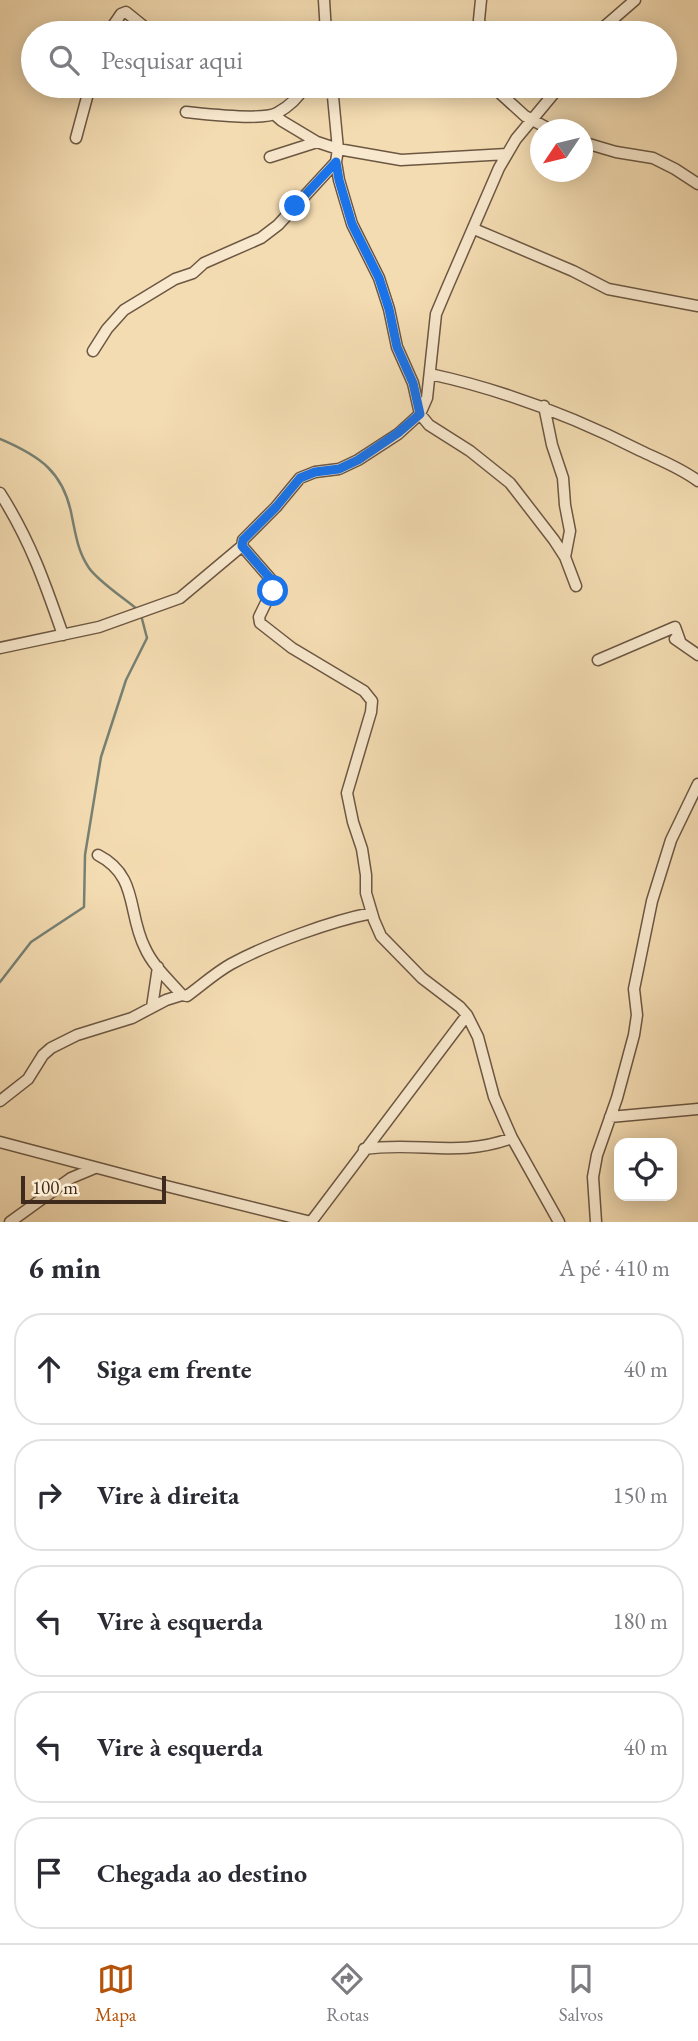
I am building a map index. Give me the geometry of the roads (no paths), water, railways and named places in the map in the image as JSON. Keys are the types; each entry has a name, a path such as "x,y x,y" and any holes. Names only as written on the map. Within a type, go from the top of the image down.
{"street":[{"path":"324,0 325,21"},
{"path":"479,21 481,0"},
{"path":"611,21 635,0"},
{"path":"116,21 126,12 137,21"},
{"path":"76,138 87,98"},
{"path":"186,112 275,115 296,98"},
{"path":"333,98 339,180 352,224 379,278 397,347 413,383 420,414 429,425 477,456 510,483 565,557 576,586"},
{"path":"505,98 533,119 550,98"},
{"path":"275,115 317,142 338,149 401,160 507,154"},
{"path":"0,648 99,627 180,598 242,546 243,540 300,478 315,472 339,469 358,460 398,433 420,414 427,398 436,314 499,168 530,123"},
{"path":"270,157 317,142"},
{"path":"593,145 653,158 698,184"},
{"path":"93,351 107,329 124,310 175,279 193,273 204,263 254,242 278,225 336,162"},
{"path":"474,229 573,271 608,289 698,306"},
{"path":"430,374 544,406 609,435 698,481"},
{"path":"544,406 552,444 564,478 570,531 565,557"},
{"path":"0,493 34,553 63,635"},
{"path":"242,546 275,584 259,617 260,623 292,648 363,691 372,701 347,793 362,849 366,893 372,913 381,936 422,978 467,1015 478,1037 494,1097 559,1222"},
{"path":"598,660 676,627 680,641 698,655"},
{"path":"596,1222 593,1177 597,1155 634,1035 637,1016 634,989 652,901 671,840 698,784"},
{"path":"98,855 120,872 129,889 137,930 145,949 181,995"},
{"path":"0,1101 28,1079 43,1055 51,1048 77,1035 132,1018 181,995 187,996 231,964 259,951 350,917 372,913"},
{"path":"152,1007 158,967"},
{"path":"0,1142 311,1222 467,1015"},
{"path":"610,1117 698,1109"},
{"path":"374,1136 383,1146"},
{"path":"364,1149 383,1146 460,1150 491,1146 513,1138"},
{"path":"10,1222 71,1178 95,1168"}],"waterway":[{"path":"0,439 27,452 48,467 63,488 85,562 99,579 138,610"},
{"path":"0,982 31,942 84,907 85,855 101,757 126,680 147,638 141,615"}]}
